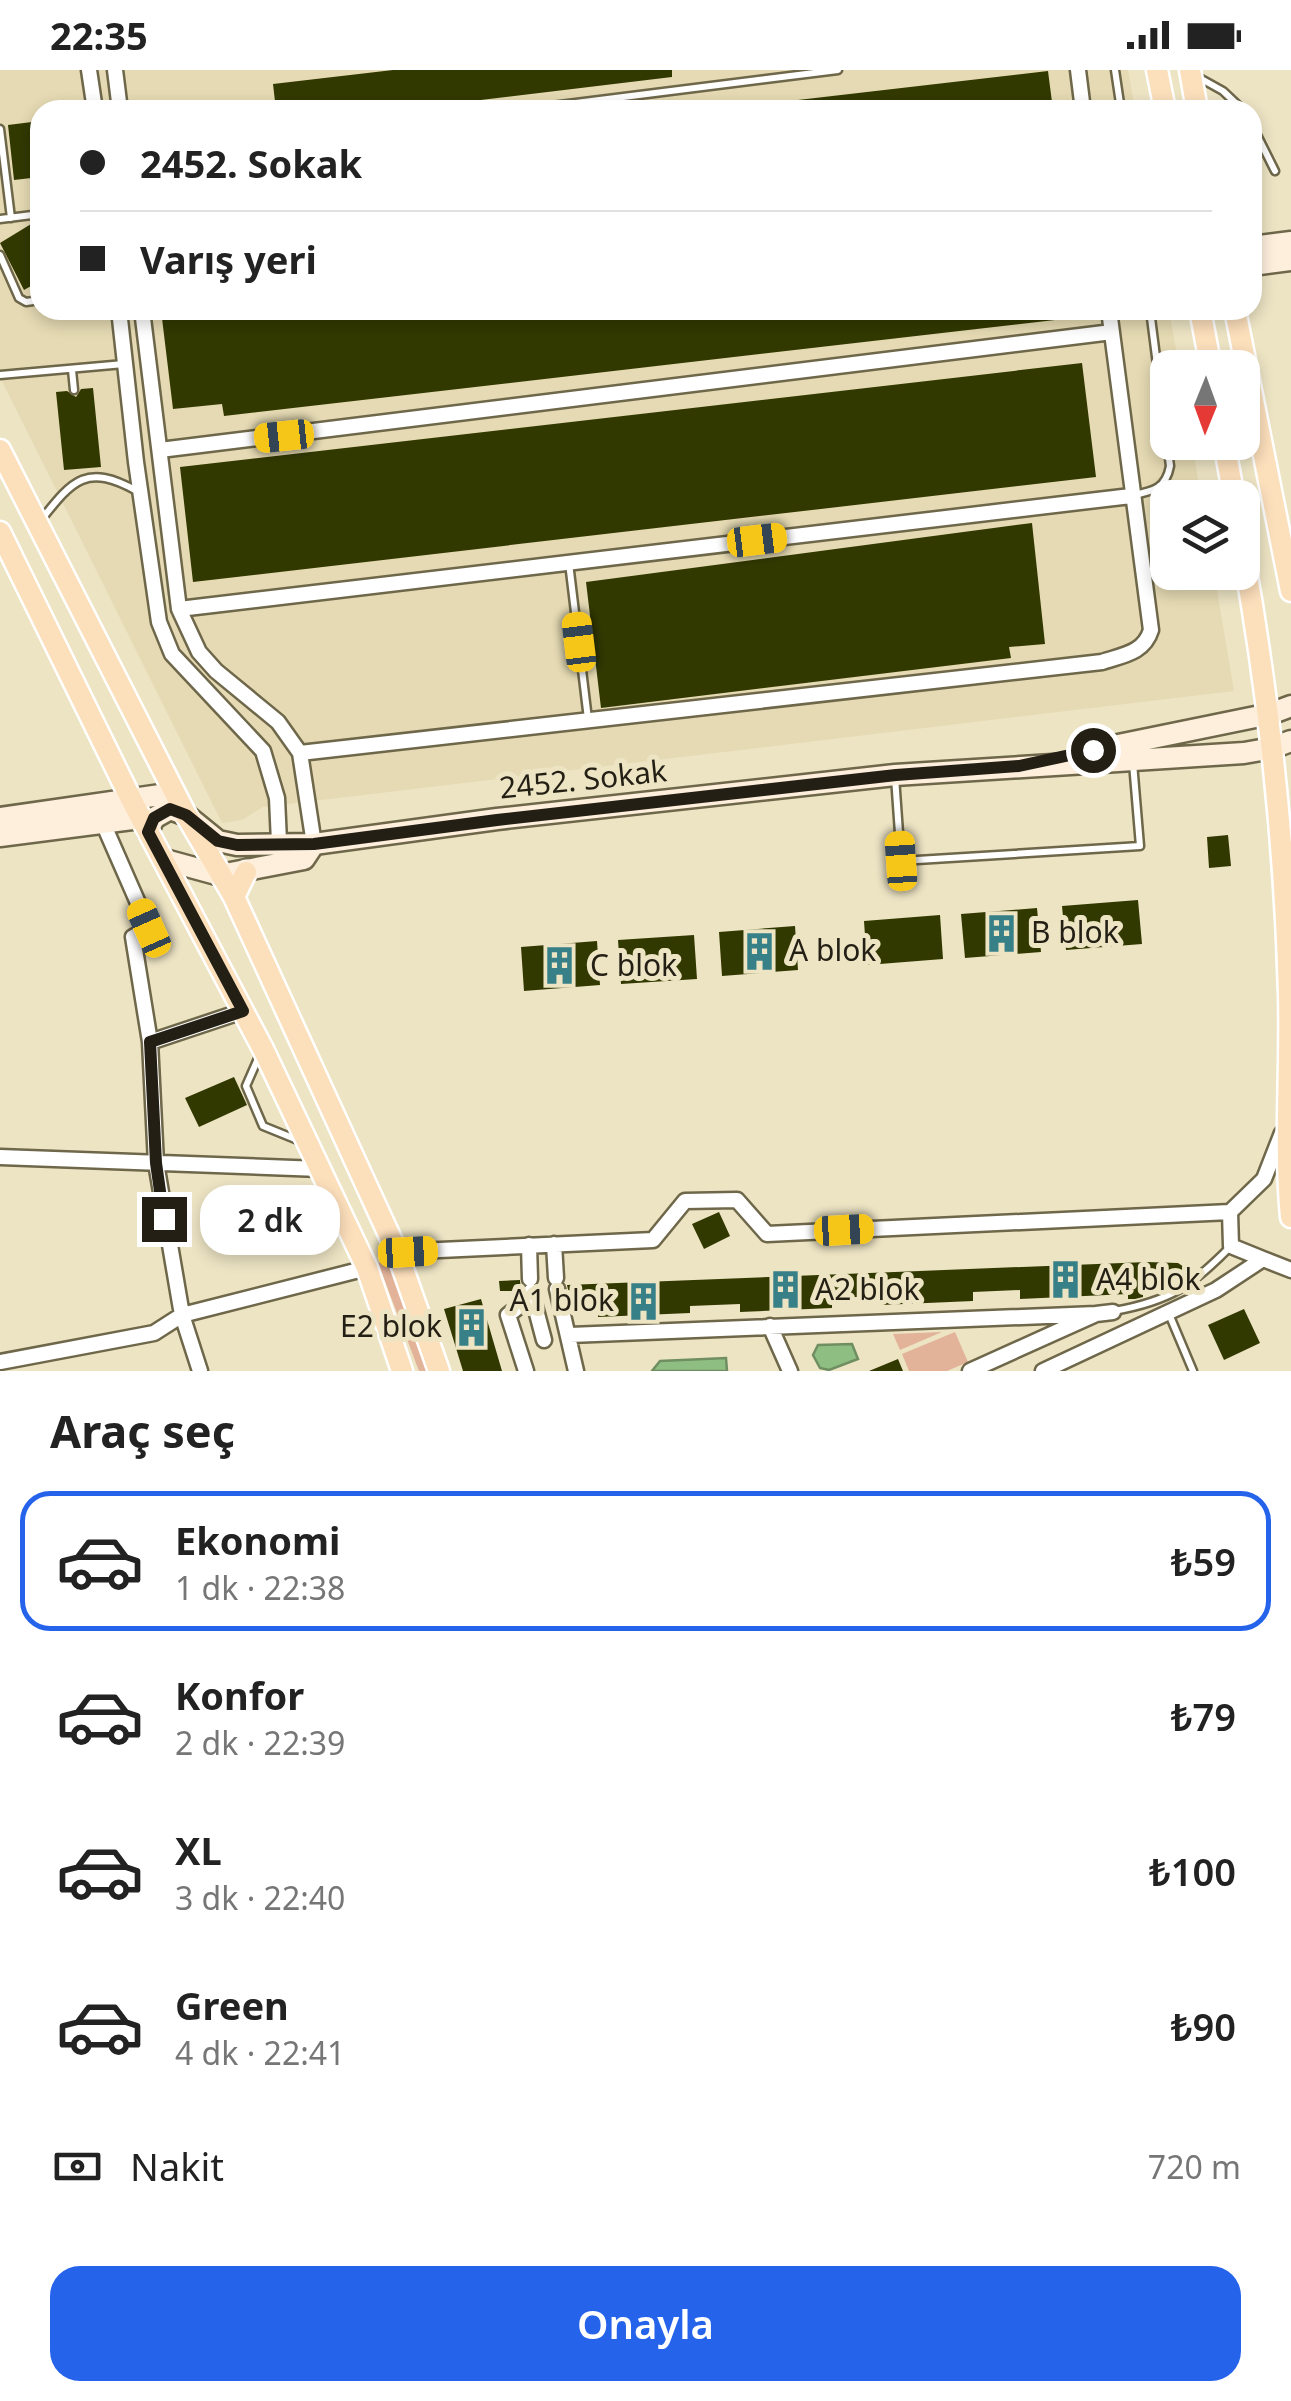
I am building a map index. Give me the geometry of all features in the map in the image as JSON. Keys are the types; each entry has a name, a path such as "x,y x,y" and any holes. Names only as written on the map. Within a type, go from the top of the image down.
{"main road":[{"path":"1158,70 1162,100"},
{"path":"1195,71 1197,100"},
{"path":"1262,246 1291,242"},
{"path":"1262,264 1291,260"},
{"path":"1202,320 1207,350"},
{"path":"1238,320 1291,591"},
{"path":"0,450 174,793 234,897 398,1252 439,1371"},
{"path":"0,532 140,817 263,1049 366,1268 402,1371"},
{"path":"1249,590 1270,714 1282,745 1290,995 1291,1217"},
{"name":"2452. Sokak","path":"1019,766 1270,714 1291,706"},
{"name":"2452. Sokak","path":"165,860 220,875 304,859 314,844 497,820 896,775 1282,745"},
{"path":"0,836 140,817 174,793"},
{"path":"0,818 154,818 170,809 186,815 218,841 237,845 314,844"},
{"path":"234,897 246,872"}],"street":[{"path":"89,70 93,100"},
{"path":"116,70 119,100"},
{"path":"1078,70 1082,100"},
{"path":"120,320 160,622 172,654 263,751 277,798 279,842"},
{"path":"143,320 179,609 199,652 278,722 300,753 314,844"},
{"path":"300,753 1102,662 1138,650 1147,642 1151,630 1110,320"},
{"path":"160,450 1112,332"},
{"path":"179,609 1131,496"},
{"path":"103,823 149,928 132,937 150,1042 156,1163 182,1316 200,1371"},
{"path":"150,1042 243,1011"},
{"path":"398,1252 653,1240 684,1201 737,1200 766,1234 1230,1212 1264,1179 1279,1145 1290,1097"},
{"path":"0,1156 320,1170"},
{"path":"1230,1212 1231,1246 1291,1270"},
{"path":"554,1244 556,1283 576,1371"},
{"path":"529,1246 531,1288 544,1340"},
{"path":"1043,1371 1061,1367 1216,1290 1263,1259"},
{"path":"0,1362 154,1333 182,1316 366,1268"},
{"path":"526,1371 508,1314 531,1288"},
{"path":"570,1334 1113,1312"},
{"path":"970,1371 1096,1314"},
{"path":"770,1326 790,1371"}],"lane":[{"path":"600,100 838,70"},
{"path":"1115,70 1120,100"},
{"path":"1195,71 1233,100"},
{"path":"0,129 11,218"},
{"path":"1262,145 1275,171"},
{"path":"0,219 30,215"},
{"path":"0,256 19,298 30,301"},
{"path":"1131,496 1156,490 1166,480 1170,466 1151,320"},
{"path":"0,374 125,364"},
{"path":"72,370 74,390"},
{"path":"83,468 84,479"},
{"path":"36,524 68,485 84,479 106,478 140,493"},
{"path":"569,562 588,720"},
{"path":"896,775 901,861 1140,846 1133,759"},
{"path":"263,1049 246,1086 263,1126 308,1145"},
{"path":"1113,1312 1185,1288 1231,1246"},
{"path":"1169,1313 1194,1371"}],"shaded area":[{"path":"0,70 1128,70 1133,100 30,100 30,320 1171,320 1176,350 1150,350 1150,460 1195,460 1198,480 1150,480 1150,590 1217,590 1234,691 263,807 242,820 222,823 0,377"},
{"path":"391,1258 431,1371 419,1371 378,1263"},
{"path":"942,1332 900,1350 893,1334"},
{"path":"955,1332 968,1362 947,1371 909,1371 902,1354"},
{"path":"852,1344 858,1359 829,1370 820,1368 813,1355 818,1345"},
{"path":"726,1358 727,1371 652,1371 660,1361"}],"building":[{"path":"393,70 672,70 672,77 480,100 275,100 273,84"},
{"path":"1048,71 1052,100 798,100"},
{"path":"30,122 30,178 14,180 8,125"},
{"path":"30,225 30,287 24,290 0,243"},
{"path":"162,320 1055,320 224,416 222,404 173,409"},
{"path":"1082,363 1096,477 193,582 180,467"},
{"path":"93,388 101,467 64,470 56,392 67,391 76,397 81,389"},
{"path":"1032,523 1045,644 1009,647 1011,658 601,708 586,582"},
{"path":"1228,835 1231,866 1209,868 1207,837"},
{"path":"1138,900 1142,944 1066,950 1062,906"},
{"name":"B blok","path":"1037,908 1041,952 965,958 961,914"},
{"path":"940,915 943,959 867,965 864,921"},
{"name":"A blok","path":"795,926 798,970 722,976 719,932"},
{"path":"694,935 697,979 621,984 618,940"},
{"name":"C blok","path":"597,941 600,985 524,991 521,947"},
{"path":"234,1077 247,1105 199,1127 185,1098"},
{"path":"719,1212 730,1236 704,1249 692,1224"},
{"path":"1178,1263 1184,1267 1185,1277 1176,1283 1143,1284 1143,1297 1135,1299 1128,1299 1128,1294 1020,1299 1020,1290 973,1292 973,1301 881,1305 881,1296 832,1298 832,1308 740,1312 740,1304 690,1306 690,1313 598,1317 598,1297 570,1299 567,1285"},
{"path":"520,1280 521,1291 500,1291 499,1281"},
{"name":"E2 blok","path":"481,1299 502,1371 463,1371 444,1309"},
{"path":"1244,1309 1260,1343 1224,1360 1208,1325"},
{"path":"898,1359 903,1371 869,1371"}],"place":[{"name":"B blok","path":"1001,933"},
{"name":"A blok","path":"759,951"},
{"name":"C blok","path":"560,966"},
{"name":"A4 blok","path":"1066,1280"},
{"name":"A2 blok","path":"785,1290"},
{"name":"A1 blok","path":"644,1301"},
{"name":"E2 blok","path":"472,1327"}],"route":[{"path":"164,1219 156,1163 150,1042 243,1011 148,832 161,812 170,809 186,815 218,841 237,845 314,844 896,775 1019,766 1093,750"}]}
